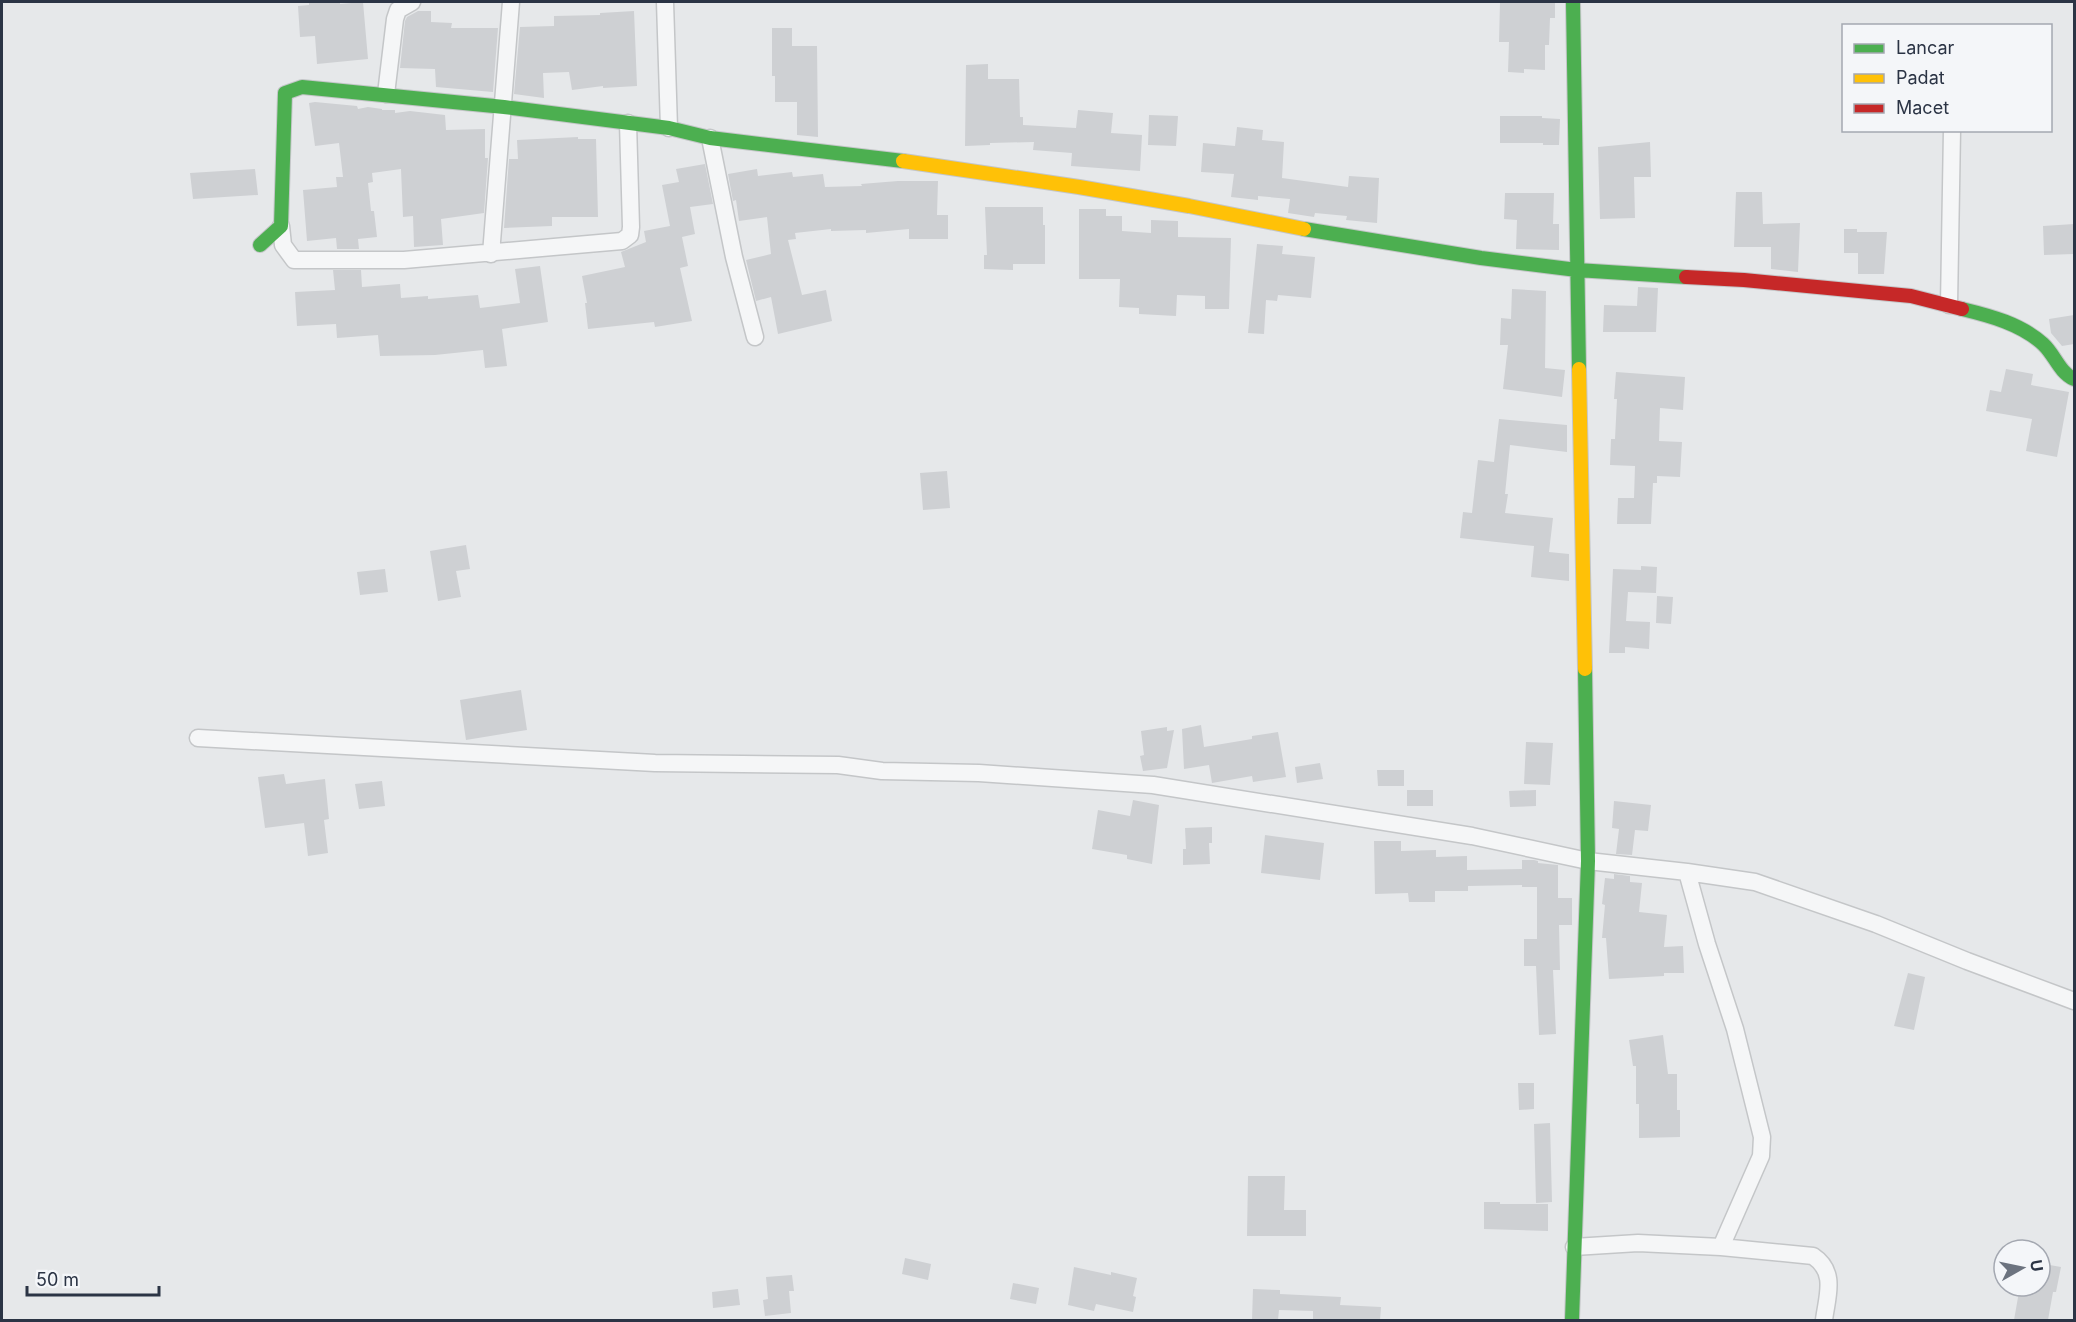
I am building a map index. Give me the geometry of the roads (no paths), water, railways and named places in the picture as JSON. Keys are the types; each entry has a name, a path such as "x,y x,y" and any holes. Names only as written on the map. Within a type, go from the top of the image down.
{"street":[{"path":"386,94 395,19 398,10 412,2"},
{"path":"491,254 511,2"},
{"path":"665,2 669,128"},
{"path":"1572,1320 1588,861 1573,2"},
{"path":"628,123 630,235 622,241 404,260 294,260 283,245 281,226 285,93 302,87 504,107 669,128 710,138 934,165 1079,187 1380,242 1481,258 1577,270 1766,282 1911,296 1990,316 2022,329 2044,345 2066,375 2074,379"},
{"path":"1949,305 1952,132"},
{"path":"710,138 734,257 755,337"},
{"path":"260,245 281,226"},
{"path":"198,738 655,763 838,765 882,771 979,773 1153,785 1472,836 1588,861 1755,882 1876,924 2074,1001"},
{"path":"1687,872 1707,944 1735,1029 1762,1137 1761,1156 1721,1247"},
{"path":"1574,1247 1638,1243 1721,1247 1812,1256 1826,1269 1829,1281 1824,1320"}]}
